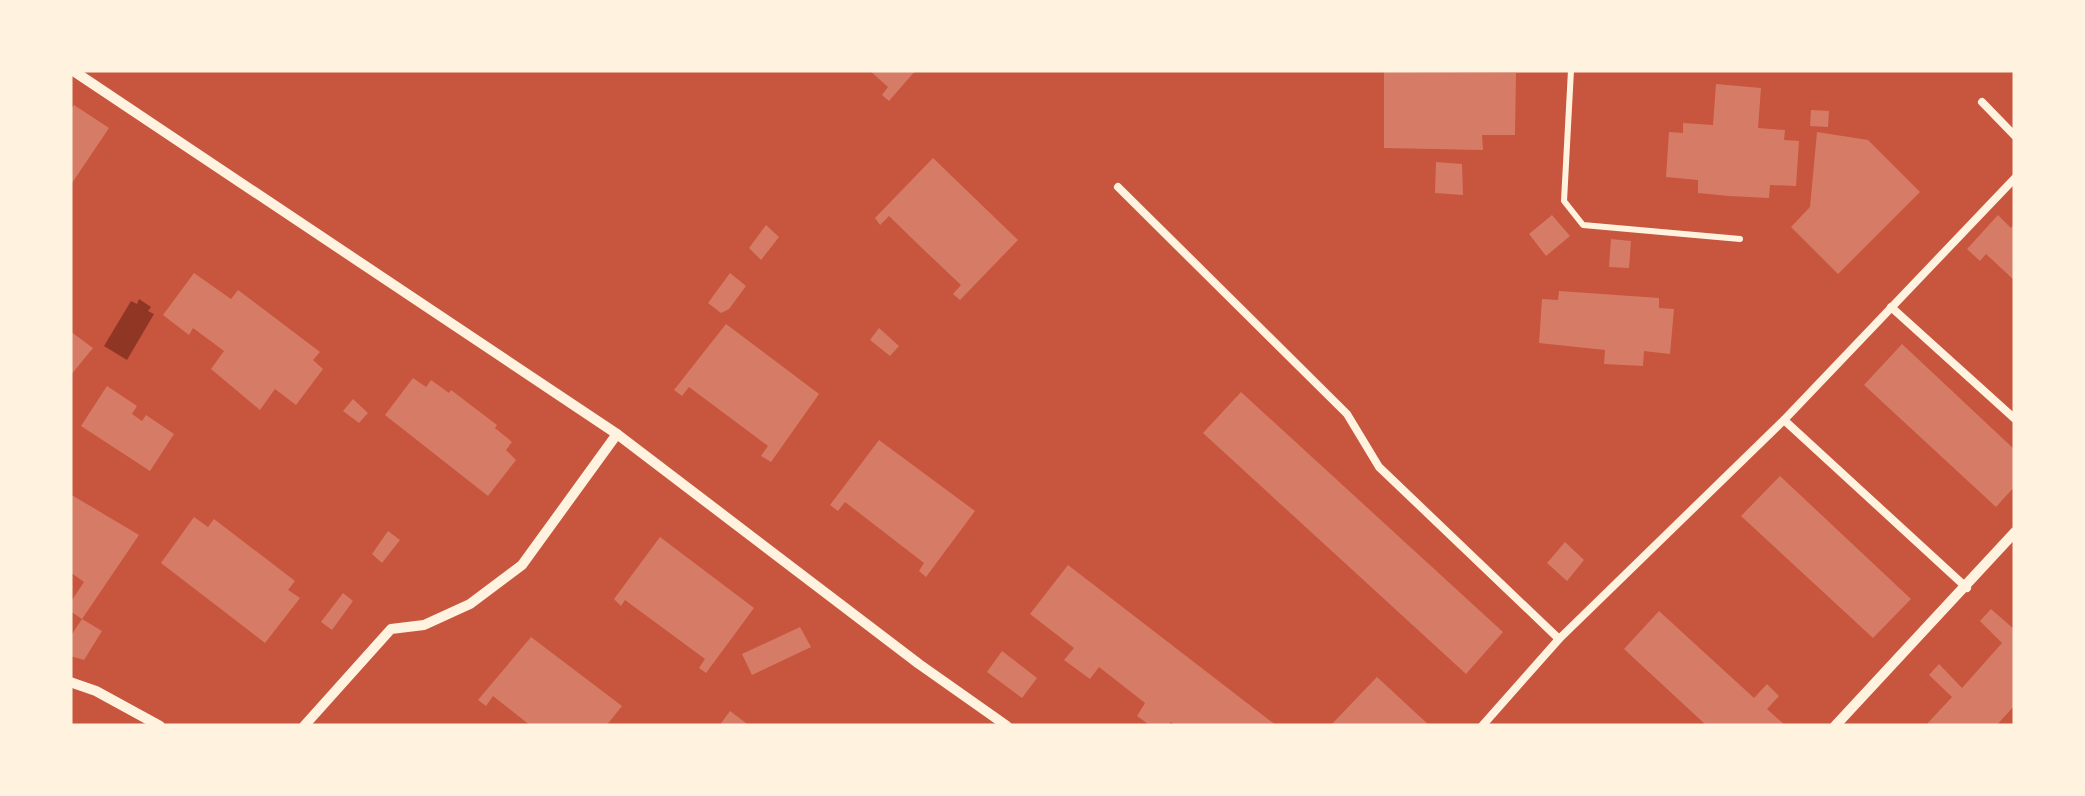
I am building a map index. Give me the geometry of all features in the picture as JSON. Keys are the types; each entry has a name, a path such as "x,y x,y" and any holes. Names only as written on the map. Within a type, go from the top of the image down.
{"street":[{"path":"72,70 617,434 919,664 1007,726"},
{"path":"304,726 391,630 424,625 470,604 522,565 617,434"},
{"path":"1835,726 2015,532"},
{"path":"70,682 96,690 160,726"}],"lane":[{"path":"1982,102 2015,136"},
{"path":"1482,726 1559,639 1784,420 2015,178"},
{"path":"1118,187 1347,414 1379,467 1559,639"},
{"path":"1891,307 2015,418"},
{"path":"1784,420 1966,588"}],"path":[{"path":"1571,70 1564,201 1583,224 1740,239"}],"shaded area":[{"path":"139,299 154,314 127,360 104,346 131,301 137,304"}],"building":[{"path":"869,70 916,70 889,101 882,95 888,87"},
{"path":"1384,72 1516,73 1515,135 1482,135 1483,150 1384,148"},
{"path":"1716,84 1761,88 1758,128 1785,130 1784,140 1799,141 1796,186 1770,185 1769,198 1729,196 1698,193 1698,180 1666,177 1669,132 1683,133 1683,123 1713,125"},
{"path":"74,105 109,128 70,186 70,110"},
{"path":"1811,110 1829,111 1828,127 1810,126"},
{"path":"1817,132 1868,140 1920,192 1838,274 1791,227 1810,207"},
{"path":"933,158 1018,240 960,300 953,294 961,285 889,216 880,225 875,218"},
{"path":"1436,162 1462,164 1463,195 1435,193"},
{"path":"1552,215 1570,236 1546,256 1529,234"},
{"path":"1998,215 2011,228 2015,223 2015,281 1986,254 1980,261 1967,249"},
{"path":"766,225 779,237 761,260 749,248"},
{"path":"1611,239 1631,241 1629,268 1609,267"},
{"path":"194,273 231,299 238,290 320,352 313,360 323,369 296,405 275,389 260,410 211,369 224,351 193,328 189,335 163,315"},
{"path":"730,273 746,286 729,309 721,313 708,303"},
{"path":"1559,291 1659,298 1659,308 1674,309 1670,354 1644,351 1643,366 1604,364 1605,350 1539,343 1542,299 1558,300"},
{"path":"726,324 819,394 771,462 761,456 768,446 689,387 682,396 674,390"},
{"path":"879,328 899,346 890,356 870,340"},
{"path":"70,331 93,348 70,376"},
{"path":"1902,344 2015,450 2015,486 1996,507 1864,385"},
{"path":"413,378 426,387 431,380 449,393 451,390 497,425 495,428 512,442 506,450 516,460 488,496 385,415"},
{"path":"107,386 137,406 132,414 142,421 146,415 174,434 150,471 81,426"},
{"path":"1241,392 1503,632 1466,674 1203,433"},
{"path":"353,399 368,413 359,423 343,411"},
{"path":"879,440 975,511 926,577 919,571 924,563 845,502 838,511 830,505"},
{"path":"1780,476 1911,599 1873,638 1741,516"},
{"path":"70,494 139,535 82,619 70,611 70,603 84,582 70,572"},
{"path":"194,517 208,527 214,519 295,581 288,590 300,598 265,643 161,563"},
{"path":"388,531 400,540 382,563 372,554"},
{"path":"660,537 754,608 706,673 699,668 705,659 625,600 621,606 614,599"},
{"path":"1565,542 1584,560 1567,581 1547,563"},
{"path":"1068,565 1277,726 1176,726 1171,722 1168,726 1151,726 1137,716 1145,703 1099,667 1090,679 1064,660 1074,648 1030,614"},
{"path":"343,593 353,601 332,630 321,622"},
{"path":"1991,609 2015,630 2015,705 1996,726 1925,726 1952,697 1929,675 1939,664 1962,688 2002,643 1980,621"},
{"path":"1659,611 1754,698 1767,684 1779,696 1767,709 1786,726 1707,726 1624,649"},
{"path":"82,619 102,631 84,660 70,656 70,637"},
{"path":"800,627 811,647 752,675 742,654"},
{"path":"531,637 622,706 606,726 531,726 493,696 486,706 478,700"},
{"path":"1002,651 1037,678 1022,698 987,672"},
{"path":"1377,677 1430,726 1330,726"},
{"path":"730,711 750,726 719,726"}]}
